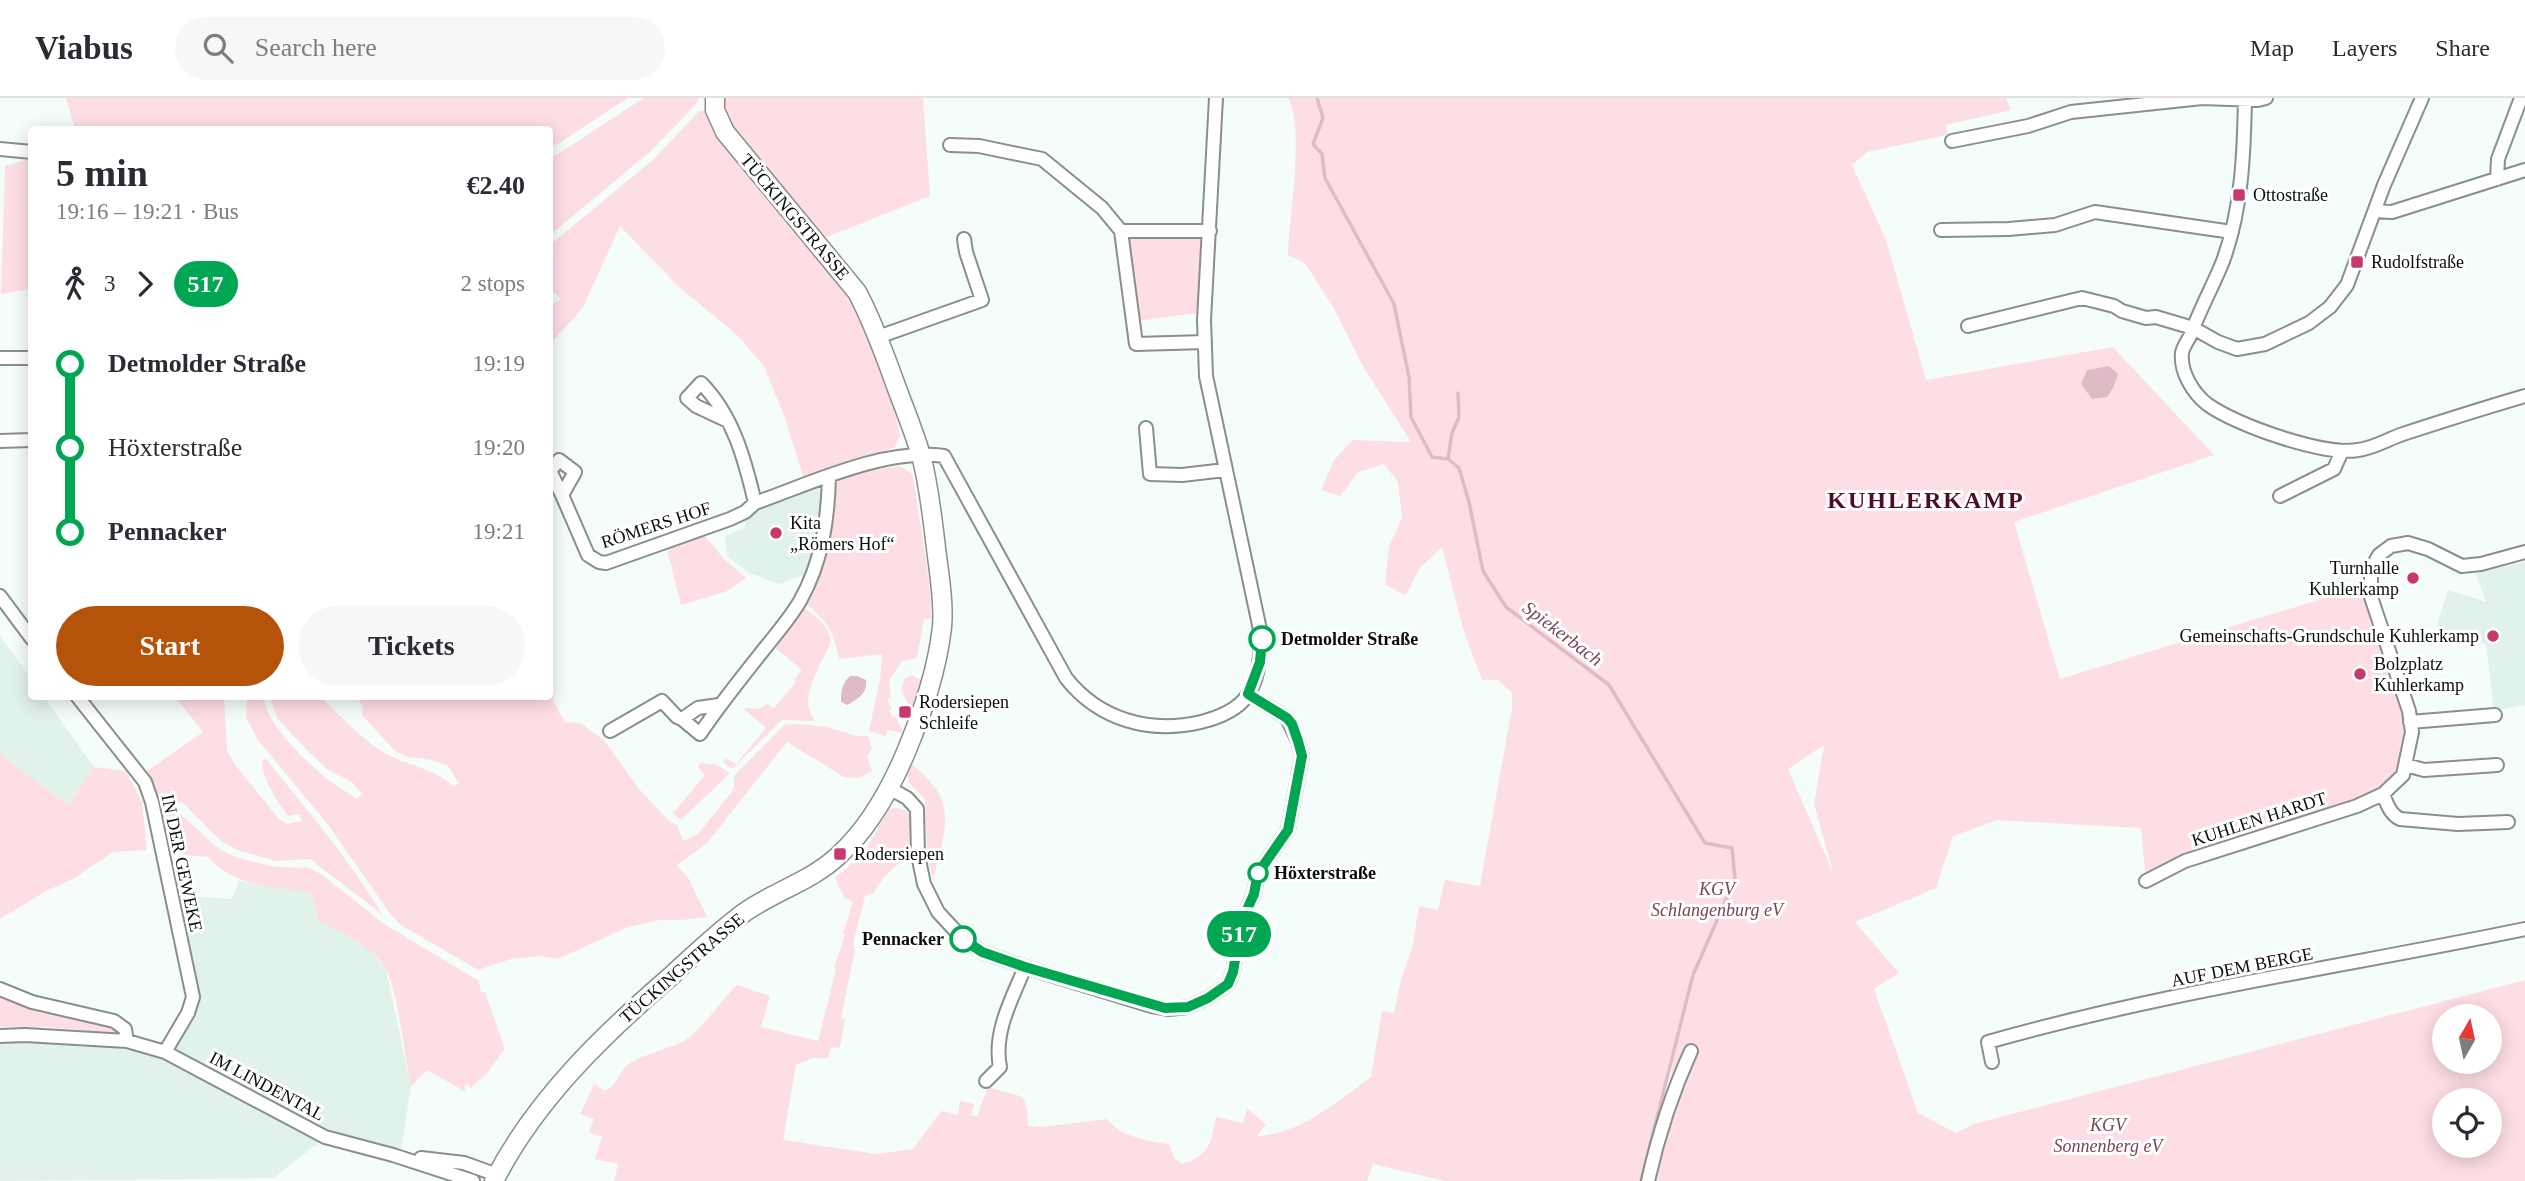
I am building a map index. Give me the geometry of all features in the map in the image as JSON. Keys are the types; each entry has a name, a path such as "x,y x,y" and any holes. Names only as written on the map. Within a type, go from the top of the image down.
{"street":[{"name":"TÜCKINGSTRASSE","path":"496,1178 528,1126 572,1071 622,1018 705,943 744,913 764,899 820,872 840,854 875,812 889,788 926,702 936,662 942,624 942,596 934,528 920,455 878,337 857,292 725,132 715,110 715,98"},
{"path":"920,455 944,456 1066,678 1078,693 1122,719 1139,724 1176,726 1211,719 1240,704 1248,694 1260,662 1262,639 1206,376 1205,342 1216,98"},
{"path":"1952,141 2028,126 2079,104 2266,98"},
{"path":"1968,326 2082,298 2115,306 2122,311 2146,318 2156,317 2193,328 2229,346 2244,349 2277,339 2316,319 2337,300 2347,285 2384,185 2422,98"},
{"path":"2497,178 2498,159 2521,98"},
{"path":"2245,99 2243,157 2232,232 2221,265 2182,352 2183,367 2193,390 2208,405 2250,426 2342,451 2366,449 2398,435 2525,396"},
{"path":"950,145 979,146 1042,159 1102,208 1121,230 1136,344 1205,342"},
{"path":"0,149 28,152"},
{"path":"2375,211 2392,212 2525,170"},
{"path":"1941,230 2055,225 2095,212 2232,232"},
{"path":"1121,230 1210,231"},
{"path":"878,337 982,300 964,239"},
{"path":"0,358 28,358"},
{"path":"728,421 744,459 755,503"},
{"path":"1146,428 1150,474 1182,475 1225,470"},
{"path":"0,441 28,440"},
{"path":"2280,496 2334,468 2342,451"},
{"name":"RÖMERS HOF","path":"553,477 588,555 606,563 730,519 746,512 755,503 829,477 885,460 920,455"},
{"name":"RÖMERS HOF","path":"553,467 559,460 575,472 562,495"},
{"path":"610,732 662,701 677,717 700,734 719,705 800,601 823,542 829,477"},
{"name":"KUHLEN HARDT","path":"2147,881 2185,861 2357,806 2384,794 2403,775 2412,733 2401,687 2371,597 2371,569 2379,555 2391,546 2408,543 2428,549 2456,565 2481,564 2525,552"},
{"path":"0,596 28,634"},
{"path":"889,788 907,798 917,809 918,855 924,884 938,912 962,939 982,952 1152,1006 1169,1009 1188,1007 1208,998 1228,984 1233,972 1241,923 1254,894 1258,873 1288,830 1302,756 1292,724 1287,718 1248,694"},
{"name":"IN DER GEWEKE","path":"80,700 145,782 152,802 193,998 188,1013 164,1052"},
{"path":"682,719 698,708 719,705"},
{"path":"2410,722 2495,715"},
{"path":"2406,765 2424,770 2497,765"},
{"path":"2384,794 2388,807 2394,816 2400,819 2458,824 2508,822"},
{"name":"AUF DEM BERGE","path":"1992,1062 1987,1042 2034,1029 2178,996 2386,958 2525,929"},
{"path":"986,1081 1000,1067 996,1050 999,1034 1025,967"},
{"name":"IM LINDENTAL","path":"0,989 32,1002 114,1021 125,1029 127,1041"},
{"name":"IM LINDENTAL","path":"0,1036 127,1041 164,1052 325,1138 393,1155 473,1181"},
{"path":"1648,1181 1672,1095 1691,1051"},
{"name":"IM LINDENTAL","path":"393,1155 464,1163 496,1178"}],"shaded area":[{"path":"2109,366 2118,374 2113,388 2107,397 2092,399 2081,384 2087,370"},
{"name":"Kita „Römers Hof“","path":"817,486 823,492 821,529 808,573 779,584 749,573 727,556 725,536 746,527 744,519 762,504 777,498 779,502 798,496 797,492"},
{"name":"Gemeinschafts-Grundschule Kuhlerkamp","path":"2525,562 2525,705 2494,711 2486,644 2436,628 2448,590 2486,602 2476,574"},
{"path":"0,636 28,675 28,700 46,700 94,767 68,805 0,754"},
{"path":"850,676 866,680 866,685 861,695 847,705 841,702 841,694"},
{"path":"239,881 311,893 318,921 368,949 386,969 411,1087 401,1149 330,1134 273,1178 0,1181 0,1043 26,1041 129,1049 170,1059 193,1019 199,1001 179,895 232,899"}],"green space":[{"path":"66,98 628,98 553,147 553,126 74,126"},
{"path":"644,98 699,98 652,150 553,232 553,157"},
{"path":"715,98 923,98 930,196 822,239 860,308 897,420 900,436 894,448 830,467 804,479 785,418 764,366 737,335 678,286 620,226 582,309 553,341 553,304 561,299 553,291 553,243 654,159 699,111 708,111"},
{"path":"1288,98 2006,98 2011,110 1946,125 1947,135 1867,152 1852,165 1886,240 1926,380 2113,347 2214,455 2014,522 2060,679 2325,598 2371,597 2409,711 2406,765 2383,794 2146,881 2141,828 1998,820 1953,836 1936,888 1855,922 1899,973 1874,989 1918,1113 1956,1133 1974,1124 2432,1004 2432,1074 2502,1074 2502,1004 2433,1004 2525,980 2525,1181 1652,1181 1680,1025 1641,1181 1445,1181 1373,1164 1367,1181 614,1181 618,1164 595,1159 602,1137 589,1132 594,1119 580,1114 594,1084 606,1091 631,1062 685,1040 699,1029 737,985 770,996 761,1027 818,1041 836,969 834,968 853,902 844,897 835,878 863,854 892,808 903,809 910,815 909,854 884,877 874,893 865,896 853,943 855,950 841,1018 845,1019 840,1048 831,1047 828,1058 813,1058 796,1065 783,1140 877,1154 913,1149 941,1111 958,1115 960,1101 974,1104 971,1115 977,1116 988,1087 1023,1097 1028,1126 1042,1127 1107,1119 1127,1134 1170,1145 1174,1158 1182,1164 1199,1156 1208,1147 1216,1117 1243,1123 1247,1108 1266,1125 1257,1136 1273,1134 1317,1115 1371,1077 1382,1011 1394,1013 1401,979 1412,949 1419,906 1438,910 1445,880 1480,886 1512,708 1512,693 1498,680 1482,680 1464,632 1442,547 1419,569 1406,595 1385,585 1389,547 1402,518 1398,482 1384,464 1358,472 1340,496 1321,490 1334,460 1353,440 1411,442 1364,368 1333,307 1305,263 1288,255 1295,174 1295,130","holes":["1824,745 1814,804 1834,875 1788,769"]},
{"path":"28,160 28,290 1,294 5,166"},
{"path":"1202,232 1198,313 1137,321 1125,235"},
{"path":"900,466 913,476 930,586 931,619 924,619 917,658 902,661 889,681 891,697 887,700 892,709 889,711 892,717 895,716 903,733 888,730 886,736 869,731 880,679 882,654 839,659 828,627 805,603 822,566 830,539 837,479"},
{"path":"704,535 724,559 746,578 725,592 681,605 667,549"},
{"path":"802,606 824,625 831,641 809,692 810,712 815,721 782,720 732,769 723,762 726,758 736,764 766,728 743,708 759,709 767,704 774,708 796,682 794,680 802,670 773,646"},
{"path":"912,675 922,681 913,713 901,690 905,678"},
{"path":"553,695 565,722 580,723 604,740 639,789 670,822 677,825 683,841 698,834 734,789 734,776 784,725 827,727 856,736 868,736 872,748 867,757 872,771 859,778 844,777 787,742 707,843 677,865 689,879 707,917 660,920 628,927 558,959 541,956 511,959 478,970 401,925 391,915 329,826 258,740 246,718 247,700 265,700 277,728 295,749 325,777 357,799 362,794 353,783 327,769 306,749 277,718 271,700 323,700 381,751 430,771 453,786 459,784 448,766 432,760 408,757 395,751 362,715 363,706 358,700 553,700"},
{"path":"177,700 224,700 227,750 236,766 279,819 287,824 302,821 299,814 288,816 275,797 263,768 262,761 266,759 342,855 383,915 310,859 276,861 238,850 221,841 183,803 157,801 155,791 143,774 203,732"},
{"path":"0,754 68,805 94,767 126,771 142,802 147,850 113,852 73,879 46,891 0,919"},
{"path":"701,763 717,765 730,773 681,820 673,813 705,775 698,767"},
{"path":"910,763 937,790 943,803 944,830 933,881 927,852 925,799 909,783 907,771"},
{"path":"160,811 179,813 219,849 235,857 275,867 309,868 321,874 384,924 479,981 505,1049 487,1073 471,1088 468,1084 464,1086 466,1092 427,1070 411,1087 393,991 385,968 379,960 355,940 318,921 311,893 242,880 218,867 208,857 185,855 167,844"},
{"path":"0,993 113,1024 119,1034 49,1027 0,1027"}],"waterway":[{"name":"Spiekerbach","path":"1317,98 1323,118 1313,144 1322,154 1325,178 1394,304 1409,377 1411,417 1432,457 1448,459 1459,468 1483,571 1506,607 1609,685 1705,843 1732,848 1735,879 1693,975 1641,1181"},
{"path":"1448,459 1452,433 1459,417 1458,393"}],"bus line":[{"name":"517","path":"963,939 982,952 1025,967 1169,1009 1188,1007 1208,998 1228,984 1233,972 1241,923 1254,894 1258,873 1288,830 1302,756 1292,724 1287,718 1248,694 1260,662 1262,639"}],"place":[{"name":"Ottostraße","path":"2239,195"},
{"name":"Rudolfstraße","path":"2357,262"},
{"name":"Kita „Römers Hof“","path":"776,533"},
{"name":"Turnhalle Kuhlerkamp","path":"2413,578"},
{"name":"Gemeinschafts-Grundschule Kuhlerkamp","path":"2493,636"},
{"name":"Detmolder Straße","path":"1262,639"},
{"name":"Bolzplatz Kuhlerkamp","path":"2360,674"},
{"name":"Rodersiepen Schleife","path":"905,712"},
{"name":"Rodersiepen","path":"840,854"},
{"name":"Höxterstraße","path":"1258,873"},
{"name":"Pennacker","path":"963,939"}],"district":[{"name":"KUHLERKAMP","path":"1926,500"}],"park label":[{"name":"KGV Schlangenburg eV","path":"1717,899"},
{"name":"KGV Sonnenberg eV","path":"2108,1135"}]}
